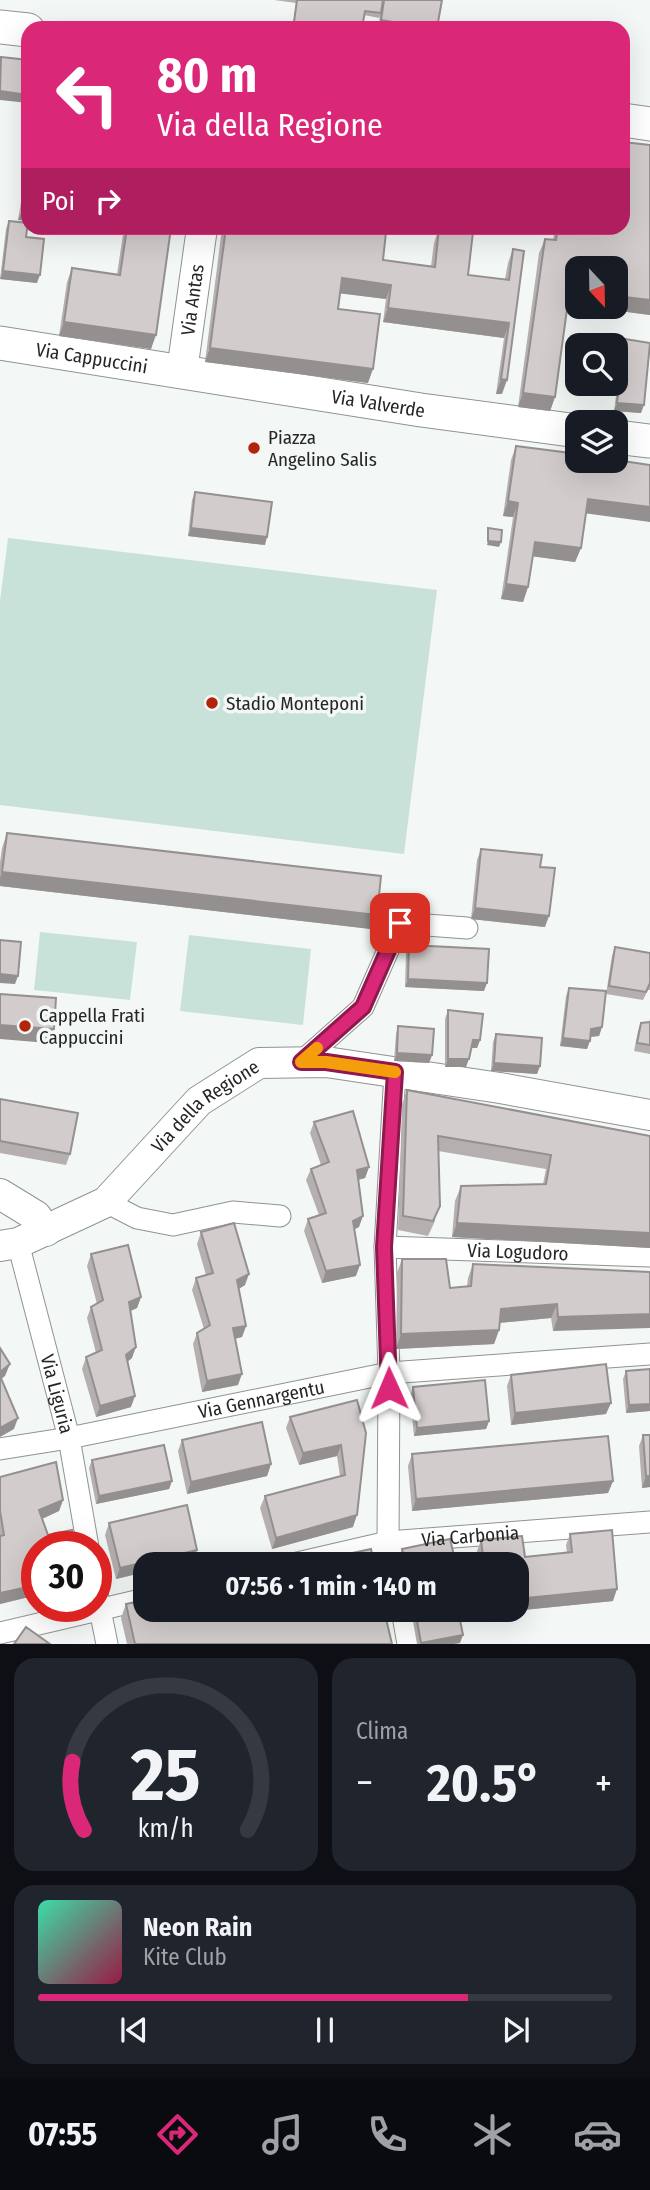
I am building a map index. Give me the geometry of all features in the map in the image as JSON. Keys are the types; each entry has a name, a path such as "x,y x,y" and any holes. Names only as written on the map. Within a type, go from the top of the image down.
{"main road":[{"path":"0,27 21,29"},
{"path":"630,121 650,124"},
{"name":"Via Cappuccini","path":"0,343 182,371"},
{"name":"Via Valverde","path":"182,371 421,410 565,429"},
{"path":"628,438 650,441"}],"street":[{"name":"Via Antas","path":"182,371 201,235"},
{"path":"301,1062 363,1007 400,923 467,928"},
{"name":"Via della Regione","path":"9,1244 46,1231 106,1202 199,1101 259,1063 326,1062 650,1115"},
{"path":"390,1552 388,1542 389,1373 384,1247 395,1072"},
{"path":"0,1194 36,1216 46,1231"},
{"path":"106,1202 137,1218 173,1225 233,1212 280,1216"},
{"name":"Via Liguria","path":"9,1244 69,1438 86,1531"},
{"name":"Via Logudoro","path":"384,1247 650,1256"},
{"name":"Via Gennargentu","path":"0,1449 69,1438 389,1373 650,1354"},
{"name":"Via Carbonia","path":"345,1552 388,1542 650,1522"},
{"path":"112,1600 133,1599"},
{"path":"0,1633 33,1622"},
{"path":"102,1622 107,1644"},
{"path":"404,1622 408,1644"}],"green space":[{"name":"Stadio Monteponi","path":"8,538 437,590 404,854 0,805 0,601"},
{"path":"40,932 137,942 130,1000 34,990"},
{"path":"189,935 311,949 303,1025 180,1011"}],"building":[{"path":"297,0 383,0 381,13 365,11 363,21 294,21"},
{"path":"384,0 442,0 438,21 381,20"},
{"path":"1,57 21,59 21,94 0,91"},
{"path":"630,143 650,145 650,300 628,297 628,256 565,256 566,319 555,397 523,393 545,239 556,240 557,235 630,235"},
{"path":"9,221 21,222 21,235 44,239 40,275 3,271"},
{"path":"126,235 170,235 156,335 64,322 72,268 120,275"},
{"path":"225,235 386,235 383,260 435,267 438,235 473,235 468,275 509,280 513,249 524,251 507,380 501,379 509,323 388,308 391,285 342,278 338,309 380,314 373,369 210,348"},
{"path":"628,339 650,343 644,405 617,403 618,396 628,396"},
{"path":"516,446 565,452 565,473 628,473 628,462 650,465 650,507 588,499 581,548 535,542 528,587 506,584 518,503 508,501"},
{"path":"195,492 272,502 267,537 191,528"},
{"path":"488,528 502,530 501,542 488,541"},
{"path":"7,833 381,876 377,915 2,872"},
{"path":"481,849 542,855 540,867 555,868 549,916 475,908"},
{"path":"0,940 21,942 18,976 0,974"},
{"path":"409,945 489,949 487,983 408,979"},
{"path":"615,947 650,953 650,983 646,992 609,986"},
{"path":"569,988 606,991 602,1027 591,1029 590,1041 563,1038"},
{"path":"0,994 56,998 54,1029 0,1025"},
{"path":"448,1010 483,1014 480,1040 473,1040 469,1059 448,1059"},
{"path":"650,1022 650,1045 637,1043 641,1023"},
{"path":"398,1026 434,1029 432,1055 397,1053"},
{"path":"496,1034 542,1038 540,1066 494,1063"},
{"path":"407,1090 650,1136 650,1233 457,1223 461,1186 546,1184 551,1155 438,1136 440,1206 433,1221 403,1216"},
{"path":"0,1099 78,1113 70,1154 0,1141"},
{"path":"353,1111 369,1167 357,1170 363,1216 353,1221 360,1265 326,1271 308,1219 326,1213 311,1169 329,1162 314,1122"},
{"path":"234,1223 249,1274 237,1280 246,1326 233,1328 242,1374 207,1381 197,1333 210,1325 196,1278 213,1273 201,1232"},
{"path":"128,1245 141,1297 129,1302 136,1347 126,1355 135,1396 100,1406 86,1357 102,1350 91,1307 103,1300 91,1254"},
{"path":"402,1259 446,1259 450,1288 471,1286 473,1264 650,1272 650,1314 558,1317 557,1304 501,1309 499,1330 401,1334"},
{"path":"0,1348 10,1364 0,1372"},
{"path":"606,1364 611,1403 515,1413 511,1375"},
{"path":"650,1369 650,1404 629,1405 626,1371"},
{"path":"0,1376 18,1418 0,1428"},
{"path":"485,1380 489,1421 417,1428 413,1387"},
{"path":"357,1400 366,1433 357,1515 276,1538 265,1496 345,1475 341,1445 303,1453 290,1417"},
{"path":"262,1422 271,1464 191,1482 182,1440"},
{"path":"643,1435 650,1435 650,1476 646,1476"},
{"path":"608,1436 613,1481 416,1499 412,1454"},
{"path":"164,1445 172,1481 99,1496 92,1460"},
{"path":"56,1462 63,1500 39,1510 47,1531 21,1531 21,1588 0,1593 0,1536 4,1535 0,1511 0,1477"},
{"path":"187,1505 197,1550 133,1552 133,1565 120,1568 109,1523"},
{"path":"612,1530 617,1589 529,1598 529,1557 572,1552 570,1534"},
{"path":"522,1536 524,1552 482,1552 481,1540"},
{"path":"450,1539 453,1552 403,1552 402,1549"},
{"path":"133,1603 133,1622 387,1622 392,1644 135,1644 126,1604"},
{"path":"417,1622 460,1622 463,1635 421,1643"},
{"path":"26,1627 50,1644 14,1644"}],"slow traffic":[{"path":"317,1048 301,1062 326,1062 395,1072"}],"place":[{"name":"Piazza Angelino Salis","path":"254,448"},
{"name":"Stadio Monteponi","path":"212,703"},
{"name":"Cappella Frati Cappuccini","path":"25,1026"}],"route":[{"path":"389,1388 384,1247 395,1072 326,1062 301,1062 363,1007 400,923"}]}
